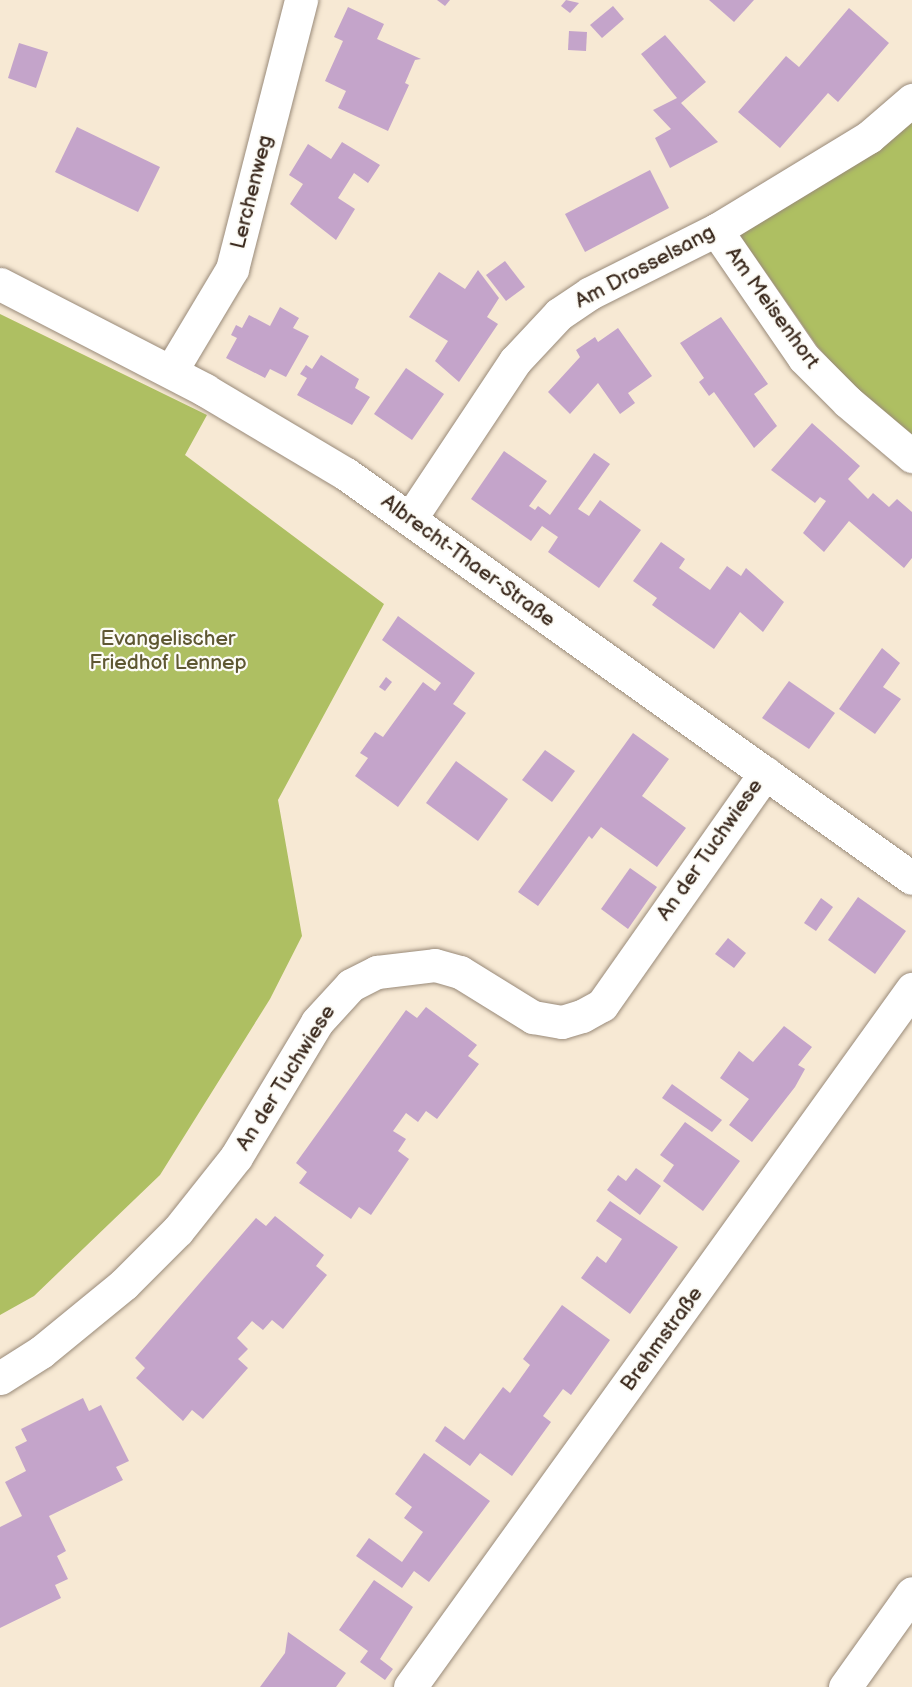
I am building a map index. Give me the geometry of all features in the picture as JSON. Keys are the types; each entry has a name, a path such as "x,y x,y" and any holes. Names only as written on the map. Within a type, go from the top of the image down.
{"street":[{"name":"Lerchenweg","path":"171,371 232,269 301,0"},
{"name":"Am Drosselsang","path":"410,519 515,362 559,314 590,293 716,230 869,137 912,100"},
{"name":"Am Meisenhort","path":"716,230 804,358 848,402 912,456"},
{"name":"Albrecht-Thaer-Straße","path":"0,284 171,371 346,474 912,878"},
{"name":"An der Tuchwiese","path":"0,1378 41,1352 124,1284 178,1230 236,1157 317,1022 351,985 377,972 435,965 460,972 533,1017 562,1022 582,1016 602,1005 765,772"},
{"name":"Brehmstraße","path":"410,1687 912,989"},
{"path":"844,1687 912,1593"}],"green space":[{"path":"912,120 912,438 859,394 817,346 739,234"},
{"name":"Evangelischer Friedhof Lennep","path":"0,314 207,415 185,455 384,604 278,800 302,936 270,999 160,1175 34,1296 0,1315"}],"building":[{"path":"437,0 450,0 445,6"},
{"path":"566,0 579,3 570,13 561,6"},
{"path":"709,0 754,0 734,22"},
{"path":"613,6 624,19 602,38 590,25"},
{"path":"348,7 384,24 377,39 421,59 415,60 405,83 409,85 388,131 338,108 346,91 325,81 343,41 334,37"},
{"path":"849,8 889,43 838,102 828,93 780,148 738,112 786,56 799,67"},
{"path":"569,31 587,32 586,51 568,50"},
{"path":"665,35 706,82 681,103 718,142 670,168 655,138 671,129 653,110 677,98 641,54"},
{"path":"19,43 48,52 36,88 8,78"},
{"path":"77,127 160,167 138,212 55,172"},
{"path":"342,142 380,165 368,183 354,173 338,198 355,209 336,240 290,204 303,184 289,175 308,144 331,159"},
{"path":"650,170 669,208 585,252 565,214"},
{"path":"505,261 525,287 506,301 486,275"},
{"path":"478,270 499,298 487,317 498,324 459,382 435,361 448,341 409,317 439,272 465,289"},
{"path":"280,307 299,318 293,328 309,336 286,377 270,369 265,378 226,358 237,338 231,335 236,325 242,328 249,315 270,326"},
{"path":"721,317 768,384 754,394 777,426 754,448 714,392 709,396 699,382 704,378 680,343"},
{"path":"618,328 652,376 628,393 635,403 620,414 598,383 570,414 548,392 580,357 576,350 595,337 598,342"},
{"path":"321,355 359,379 355,388 370,397 352,425 297,395 307,378 300,374 306,365 312,369"},
{"path":"406,368 444,394 412,440 374,414"},
{"path":"812,423 860,466 848,479 868,499 873,493 889,507 897,499 912,512 912,558 904,568 849,521 824,552 803,533 826,501 820,497 815,503 771,470"},
{"path":"504,451 547,481 529,506 535,510 538,506 550,515 594,453 610,464 578,509 589,516 600,500 641,530 599,588 548,552 558,537 542,526 531,541 471,499"},
{"path":"661,542 685,559 679,568 710,590 727,566 741,576 746,568 784,602 763,632 740,612 714,649 652,605 657,598 633,581"},
{"path":"398,616 475,673 453,704 466,713 398,807 355,776 368,758 360,753 375,732 383,737 423,682 435,691 441,683 382,640"},
{"path":"882,648 900,663 883,687 901,699 875,734 839,709"},
{"path":"386,677 392,682 385,691 379,687"},
{"path":"789,681 835,713 809,749 762,718"},
{"path":"633,733 669,759 642,796 686,828 657,867 601,827 592,839 589,836 538,906 518,892"},
{"path":"545,750 575,771 552,802 522,780"},
{"path":"456,761 508,799 478,841 426,803"},
{"path":"630,868 657,887 628,929 601,909"},
{"path":"858,897 906,931 875,974 828,940"},
{"path":"821,898 833,907 816,931 804,923"},
{"path":"728,938 746,953 734,968 715,954"},
{"path":"426,1007 477,1045 468,1056 479,1064 437,1119 426,1111 418,1122 406,1113 393,1131 406,1139 398,1151 409,1159 371,1215 359,1207 351,1219 299,1183 307,1172 296,1163 406,1010 417,1018"},
{"path":"784,1026 812,1047 798,1065 805,1069 795,1087 752,1142 729,1125 749,1099 720,1078 739,1051 753,1062"},
{"path":"672,1084 722,1120 712,1132 662,1098"},
{"path":"685,1122 740,1161 703,1211 663,1181 674,1165 660,1155"},
{"path":"636,1168 661,1186 640,1215 607,1190 618,1175 626,1181"},
{"path":"610,1201 678,1247 630,1314 581,1278 597,1256 606,1263 622,1239 596,1221"},
{"path":"275,1216 324,1255 316,1266 327,1275 283,1329 272,1320 263,1330 252,1321 237,1338 248,1349 238,1359 248,1368 203,1419 192,1410 183,1421 136,1378 145,1368 135,1358 256,1218 266,1226"},
{"path":"562,1305 610,1340 571,1395 563,1389 543,1416 551,1422 512,1476 480,1453 470,1466 435,1441 445,1426 464,1440 503,1387 510,1393 530,1365 523,1359"},
{"path":"83,1398 89,1411 101,1405 129,1461 116,1467 123,1480 49,1516 66,1551 57,1556 68,1579 55,1585 61,1598 0,1628 0,1527 22,1516 5,1482 26,1471 15,1447 27,1441 21,1429"},
{"path":"424,1453 490,1501 429,1582 414,1571 402,1588 356,1556 369,1538 402,1562 423,1532 404,1518 412,1507 395,1494"},
{"path":"374,1580 413,1607 380,1659 393,1669 385,1680 360,1662 368,1651 339,1630"},
{"path":"288,1632 346,1673 336,1687 260,1687 285,1653"}]}
